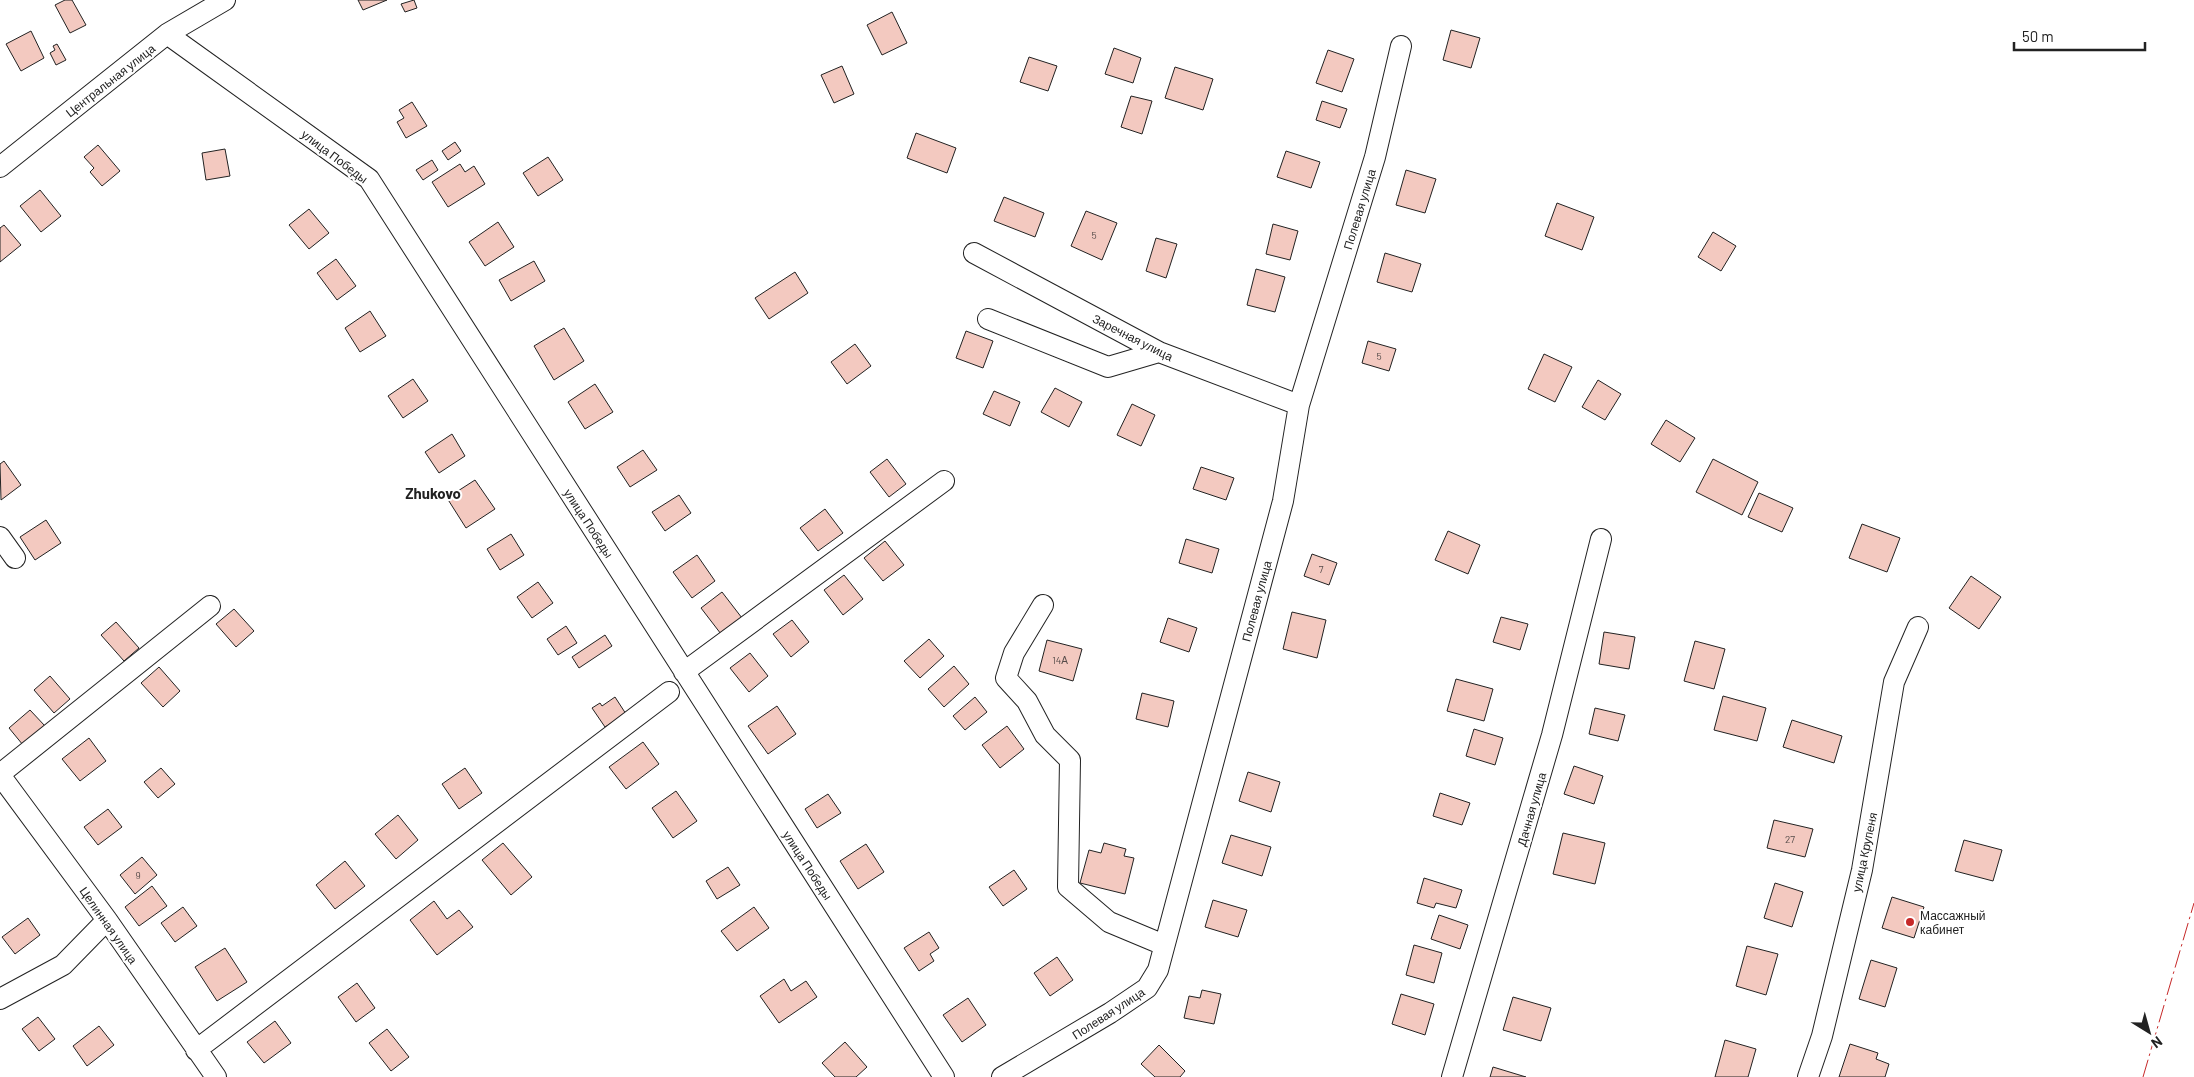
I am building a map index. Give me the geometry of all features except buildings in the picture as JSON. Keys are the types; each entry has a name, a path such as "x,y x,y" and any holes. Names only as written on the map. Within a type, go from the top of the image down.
{"street":[{"name":"Центральная улица","path":"0,167 168,34 225,0"},
{"name":"улица Победы","path":"168,34 369,178 944,1077"},
{"name":"Полевая улица","path":"1002,1077 1110,1013 1148,988 1158,970 1283,501 1299,405 1375,157 1401,46"},
{"name":"Заречная улица","path":"974,253 1159,352 1299,405"},
{"path":"988,319 1108,366 1159,352"},
{"path":"684,672 944,481"},
{"path":"0,537 15,558"},
{"name":"Дачная улица","path":"1452,1077 1552,735 1601,539"},
{"path":"1043,605 1014,653 1006,678 1026,701 1045,735 1070,760 1068,887 1109,922 1164,945"},
{"path":"0,774 210,606"},
{"name":"улица Крупеня","path":"1808,1077 1822,1036 1862,870 1894,682 1918,627"},
{"path":"196,1050 669,692"},
{"name":"Целинная улица","path":"0,774 107,920 216,1077"},
{"path":"0,999 63,965 107,920"}],"power":[{"path":"2143,1077 2194,903"}],"place":[{"name":"Массажный кабинет","path":"1910,922"}],"district":[{"name":"Zhukovo","path":"433,493"}]}
